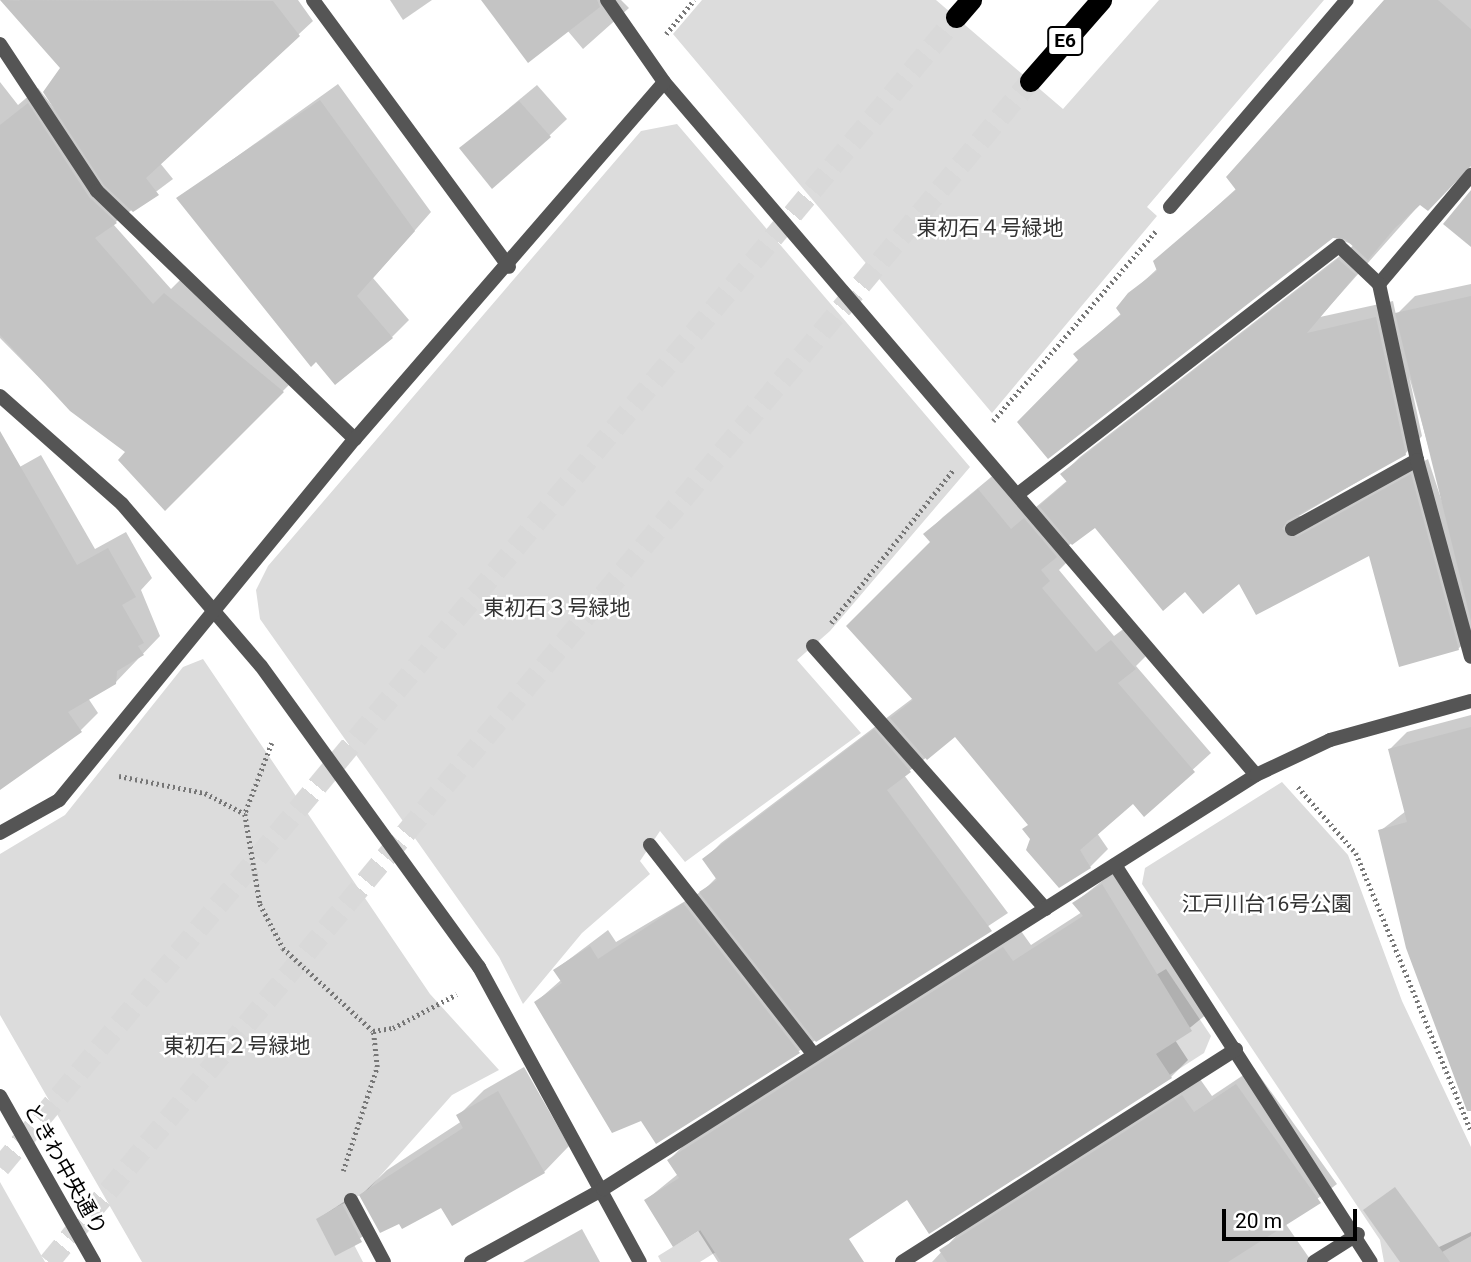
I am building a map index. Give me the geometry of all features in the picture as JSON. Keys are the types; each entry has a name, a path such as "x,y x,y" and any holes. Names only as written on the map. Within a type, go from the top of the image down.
{"highway":[{"path":"956,17 971,0"},
{"name":"E6","path":"1030,81 1101,0"}],"street":[{"path":"313,0 509,267"},
{"path":"607,0 664,82 1256,775"},
{"path":"1170,207 1347,0"},
{"path":"0,44 97,191 355,439"},
{"path":"0,833 59,800 355,439 509,267 664,82"},
{"path":"1379,284 1471,174"},
{"path":"1018,494 1339,246 1379,284 1417,460 1471,657"},
{"path":"0,396 122,503 213,610 479,967 603,1189 640,1262"},
{"path":"1292,529 1417,460"},
{"path":"813,646 1046,909"},
{"path":"471,1262 603,1189 1256,775 1330,740 1471,701"},
{"path":"650,845 813,1054"},
{"path":"1115,865 1358,1234 1371,1262"},
{"path":"902,1262 1236,1049"},
{"name":"ときわ中央通り","path":"0,1096 94,1262"},
{"path":"351,1200 384,1262"},
{"path":"1314,1262 1358,1234"}],"path":[{"path":"647,55 694,0"},
{"path":"272,743 245,814 260,904 283,948 373,1031 377,1067 343,1157 351,1200"},
{"path":"90,761 133,783 205,793 245,814"},
{"path":"1292,779 1356,853 1471,1130"},
{"path":"373,1031 393,1028 457,994"}],"green space":[{"name":"東初石４号緑地","path":"702,0 936,0 1063,109 1159,0 1324,0 1147,207 1157,216 992,413 673,34"},
{"name":"東初石３号緑地","path":"677,124 970,467 830,631 797,660 861,733 685,862 660,831 640,861 650,874 582,933 523,1004 499,957 260,619 256,590 268,566 641,131"},
{"name":"東初石２号緑地","path":"203,659 430,994 499,1070 452,1095 366,1192 335,1208 363,1262 142,1262 0,1015 0,854 65,815 183,667"},
{"name":"江戸川台16号公園","path":"1282,782 1348,855 1402,1001 1471,1147 1471,1236 1424,1262 1384,1262 1380,1240 1142,884 1145,868"},
{"path":"1166,969 1211,1036 1204,1053 1118,1108 1104,1087 1156,975"},
{"path":"0,1182 45,1262 0,1262"},
{"path":"731,1211 757,1226 700,1262 661,1262 658,1256"}],"building":[{"path":"0,0 273,1 300,36 146,178 159,195 133,212 104,185 43,92 60,68"},
{"path":"481,0 597,0 600,7 528,63"},
{"path":"1384,0 1438,0 1471,29 1471,166 1428,211 1420,205 1395,228 1368,260 1345,239 1333,238 1048,459 1017,422 1078,360 1073,354 1121,315 1116,308 1128,293 1157,271 1153,261 1236,190 1226,177"},
{"path":"320,100 415,231 357,296 393,338 335,385 316,362 311,367 176,198"},
{"path":"519,101 551,137 492,189 459,148"},
{"path":"28,103 89,197 117,223 95,238 153,304 164,293 284,392 165,511 118,460 125,452 70,411 0,335 0,125"},
{"path":"1471,190 1471,247 1443,224"},
{"path":"1338,259 1356,275 1307,333 1376,317 1406,455 1287,521 1282,529 1297,537 1411,474 1459,650 1399,667 1369,556 1256,615 1239,584 1203,614 1185,592 1163,611 1095,528 1072,545 1039,506 1067,482 1060,474"},
{"path":"1471,296 1471,621 1395,313"},
{"path":"0,431 77,565 108,548 136,597 122,605 144,643 138,646 144,655 117,671 116,684 68,712 82,732 0,790"},
{"path":"978,489 1011,529 1024,518 1057,557 1041,570 1050,581 1042,588 1096,652 1111,640 1136,669 1118,683 1195,772 1144,817 1133,804 1080,850 1091,868 1059,888 1026,850 1030,839 1022,829 1028,825 955,737 927,760 890,718 913,700 846,626 930,542 923,534"},
{"path":"1471,727 1471,1111 1467,1111 1406,948 1378,830 1407,822 1388,749"},
{"path":"874,729 911,772 887,790 992,931 816,1042 699,892 717,880 702,859"},
{"path":"1102,884 1192,1031 1156,1054 1172,1078 929,1234 907,1200 849,1239 864,1262 721,1262 700,1230 673,1247 644,1200 679,1178 667,1160 1003,947 1013,961 1083,916 1072,903"},
{"path":"683,903 800,1053 656,1144 641,1121 612,1133 534,1002 562,983 553,970 590,946 598,959"},
{"path":"1236,1084 1321,1203 1228,1262 947,1262 939,1250 1182,1095 1194,1112"},
{"path":"498,1091 545,1173 452,1226 441,1208 402,1229 399,1224 380,1233 359,1195 463,1128 456,1115"},
{"path":"1395,1187 1450,1262 1400,1262 1363,1210"},
{"path":"342,1204 362,1242 335,1256 316,1219"}],"tunnel":[{"path":"0,1167 956,17"},
{"path":"49,1262 1030,81"}]}
